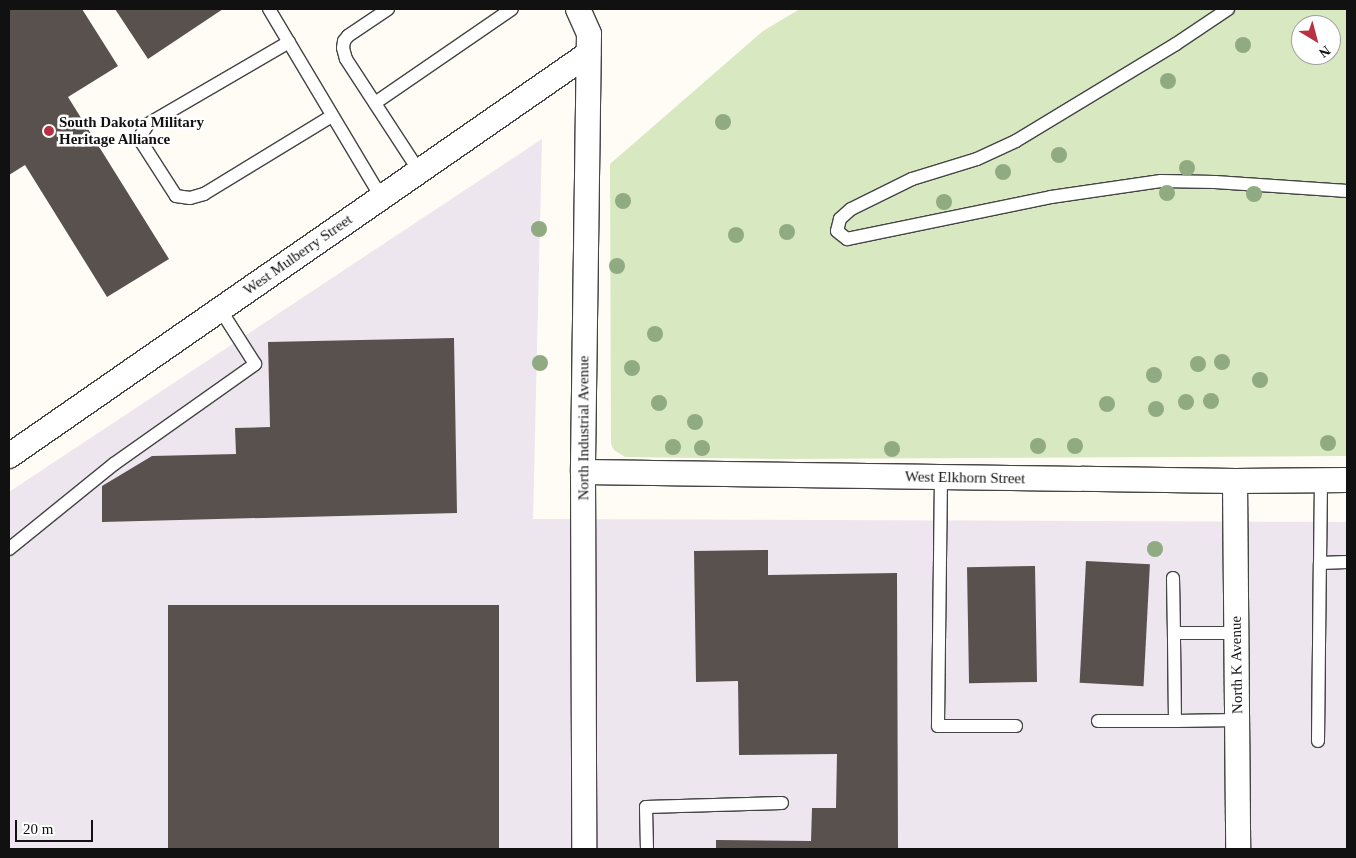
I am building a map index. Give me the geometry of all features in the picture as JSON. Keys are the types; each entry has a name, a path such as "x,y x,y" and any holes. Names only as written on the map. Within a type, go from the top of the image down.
{"street":[{"name":"North Industrial Avenue","path":"578,9 589,34 583,472 584,849"},
{"name":"West Mulberry Street","path":"9,456 588,54"},
{"name":"West Elkhorn Street","path":"583,472 1235,481 1347,480"},
{"name":"North K Avenue","path":"1235,481 1238,849"}],"lane":[{"path":"269,9 381,198"},
{"path":"388,9 344,40 346,59 419,171"},
{"path":"374,103 512,9"},
{"path":"1228,9 1176,44 1016,141 977,159 912,179 850,209 840,219 837,231 847,239 1051,197 1160,181 1215,182 1347,191"},
{"path":"289,42 148,124 141,134 142,144 176,196 190,198 204,194 332,116"},
{"path":"9,550 114,464 255,364 220,309"},
{"path":"941,477 938,726 1016,726"},
{"path":"1318,741 1321,480"},
{"path":"1320,562 1347,562"},
{"path":"1173,578 1175,721"},
{"path":"1174,633 1236,633"},
{"path":"1098,721 1237,720"},
{"path":"647,849 646,807 782,803"}],"shaded area":[{"path":"542,139 533,519 1347,522 1347,849 9,849 9,492"}],"green space":[{"path":"800,9 1347,9 1347,456 774,459 625,457 614,450 611,444 610,164 763,31"}],"building":[{"name":"South Dakota Military Heritage Alliance","path":"9,9 82,9 118,66 68,97 169,259 107,297 25,165 9,175"},
{"path":"115,9 223,9 148,59"},
{"path":"454,338 457,513 102,522 102,486 152,456 236,454 235,428 270,427 268,342"},
{"path":"768,550 768,575 897,573 898,849 716,849 716,840 811,841 812,808 836,808 837,754 739,755 738,681 696,682 694,551"},
{"path":"1086,561 1150,564 1144,686 1080,683"},
{"path":"1035,566 1037,682 969,683 967,567"},
{"path":"168,605 499,605 499,849 168,849"}],"place":[{"name":"South Dakota Military Heritage Alliance","path":"49,131"}]}
